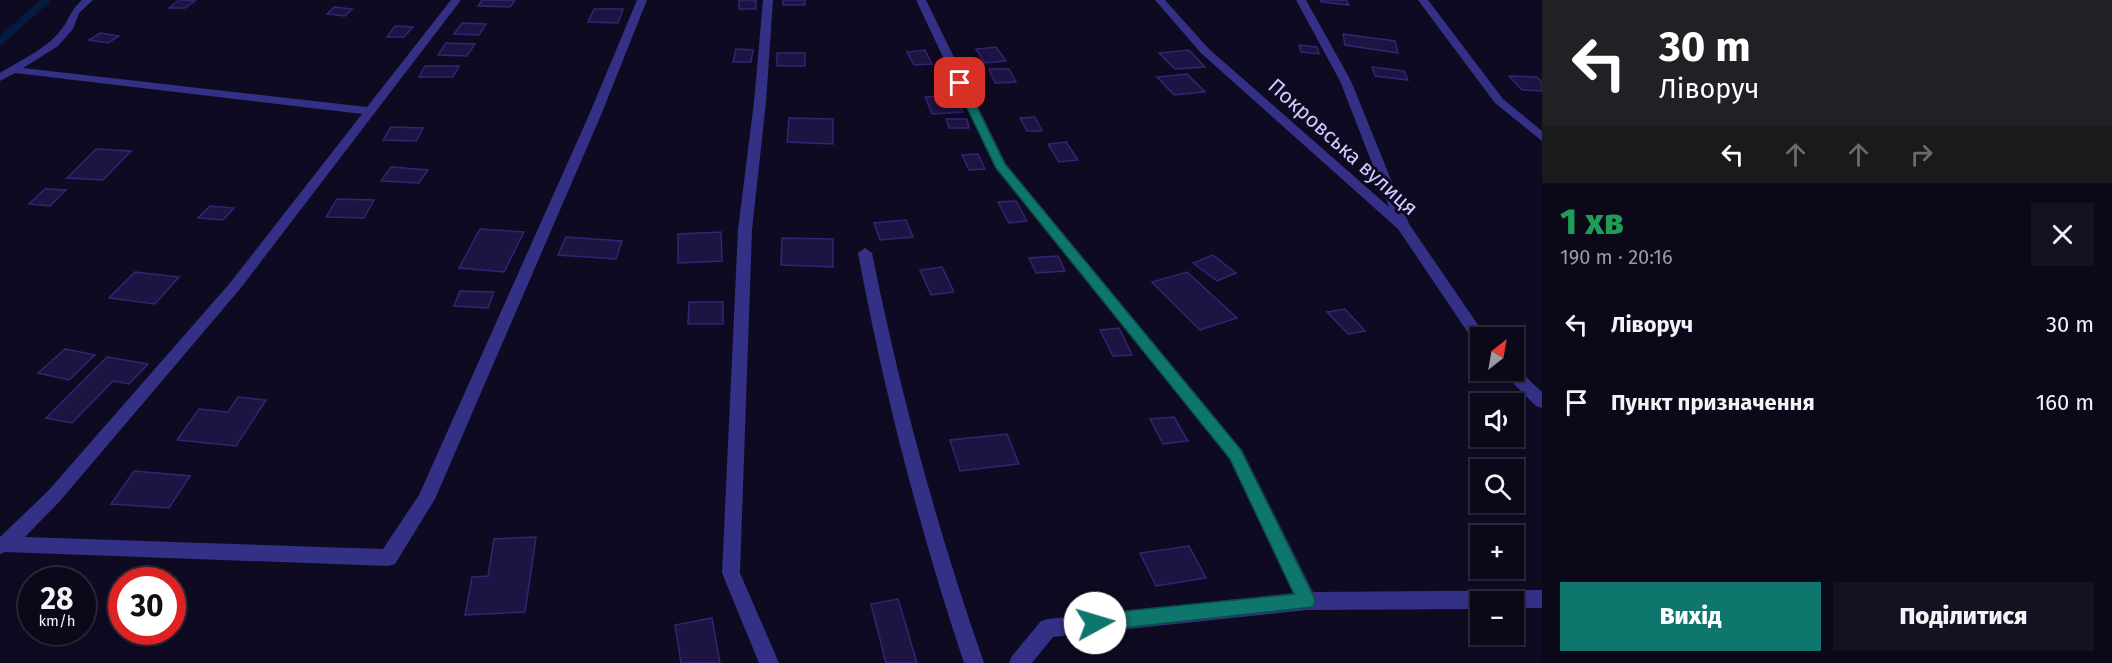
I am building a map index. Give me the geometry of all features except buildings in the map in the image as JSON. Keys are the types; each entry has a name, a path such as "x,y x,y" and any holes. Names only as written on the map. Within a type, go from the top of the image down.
{"street":[{"path":"0,78 54,44 68,29 75,12 88,0"},
{"path":"3,545 54,496 235,286 456,0"},
{"path":"3,545 388,558 426,499 595,115 642,0"},
{"path":"768,0 760,102 745,230 731,573 769,663"},
{"path":"921,0 1000,165 1236,455 1307,601"},
{"name":"Покровська вулиця","path":"1160,0 1204,51 1403,226 1472,327"},
{"path":"1301,0 1317,25 1354,96 1403,226"},
{"path":"1423,0 1499,101 1542,137"},
{"path":"13,70 370,111"},
{"path":"865,253 881,338 903,431 949,593 974,663"},
{"path":"1520,381 1542,402"},
{"path":"1019,663 1048,628 1307,601 1542,599"}],"waterway":[{"path":"0,41 46,0"}],"route":[{"path":"960,83 1000,165 1236,455 1307,601 1095,623"}]}
